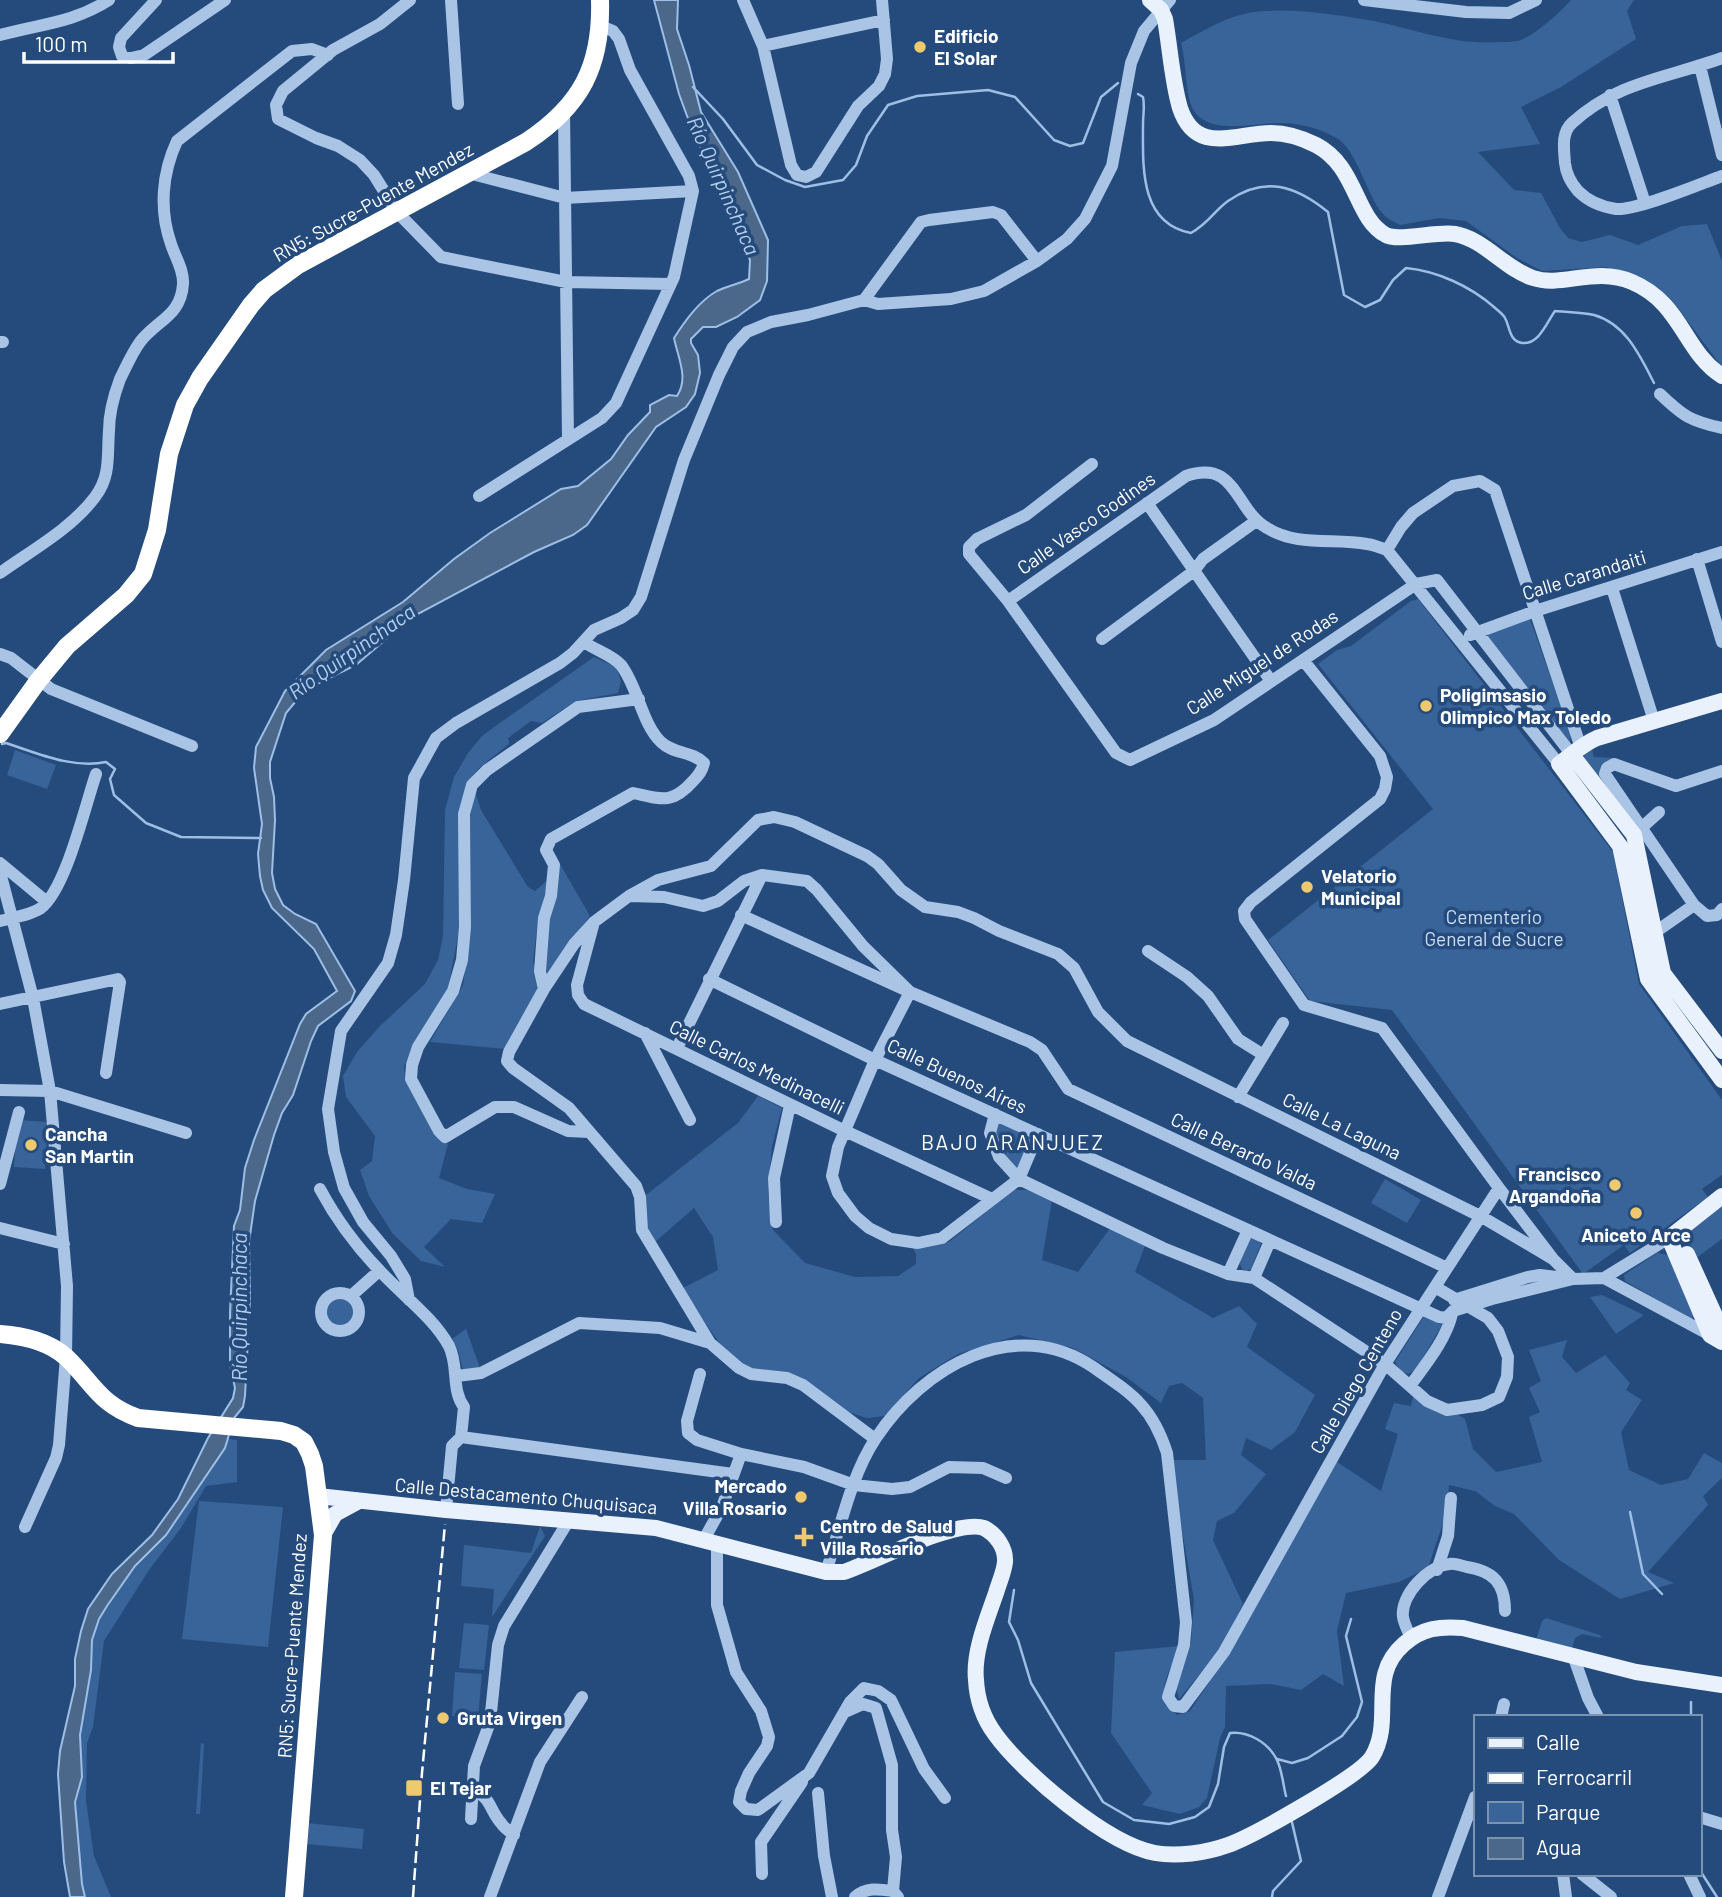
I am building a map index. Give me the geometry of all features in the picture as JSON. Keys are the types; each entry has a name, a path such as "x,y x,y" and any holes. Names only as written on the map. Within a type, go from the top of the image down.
{"highway":[{"name":"RN5: Sucre-Puente Mendez","path":"0,734 67,646 126,595 143,574 157,530 169,454 181,416 200,378 251,305 264,290 298,265 551,126 564,112 588,76 596,57 601,26 600,0"},
{"name":"RN5: Sucre-Puente Mendez","path":"0,1334 35,1339 66,1357 106,1401 120,1411 138,1418 281,1431 304,1442 314,1466 323,1535 294,1897"}],"main road":[{"path":"1162,7 1181,108 1192,128 1200,134 1223,140 1269,133 1283,134 1318,146 1332,156 1345,171 1370,218 1386,235 1394,237 1457,234 1531,278 1542,281 1598,274 1633,282 1672,311 1705,361 1719,374"},
{"path":"1570,755 1654,721 1722,701"},
{"path":"1570,755 1638,831 1663,974 1722,1051"},
{"path":"1570,755 1620,846 1647,979 1722,1080"},
{"path":"1718,1336 1712,1312 1673,1235 1722,1196"},
{"name":"Calle Destacamento Chuquisaca","path":"318,1496 656,1528 827,1572 844,1573 945,1531 981,1527 994,1535 1001,1545 1005,1563 979,1649 975,1678 980,1704 994,1733 1020,1763 1073,1809 1125,1842 1154,1853 1187,1854 1228,1845 1270,1824 1364,1766 1378,1746 1383,1718 1382,1680 1386,1666 1395,1651 1426,1630 1463,1628 1636,1672 1722,1685"},
{"path":"323,1535 335,1514 359,1501"}],"street":[{"path":"0,35 65,21 88,13 109,0"},
{"path":"156,0 121,38 119,47 122,56 131,58 144,55 225,0"},
{"path":"410,0 380,24 328,55 283,91 276,105 278,119 338,146 360,160 374,175 397,212 441,257 566,282 670,284"},
{"path":"451,0 458,104"},
{"path":"743,0 763,46 790,165 797,175 806,177 816,172 858,106 879,86 885,74 887,59 882,0"},
{"path":"1364,0 1466,12 1509,13 1536,0"},
{"path":"409,1300 405,1279 391,1256 363,1222 344,1188 334,1152 328,1108 341,1031 388,963 396,935 404,880 414,778 436,738 456,723 560,663 594,630 633,610 641,597 684,460 733,346 747,332 771,322 864,300 878,304 914,302 951,299 985,291 1037,261 1067,239 1085,219 1112,166 1131,62 1144,31 1162,7"},
{"path":"763,46 884,20"},
{"path":"479,496 602,418 616,403 670,284 693,191 690,176 630,70 619,38 613,31 601,26"},
{"path":"0,573 75,519 95,497 108,472 110,413 119,383 141,341 172,314 180,301 183,283 181,269 164,223 163,197 168,159 177,141 292,51 312,49 328,55"},
{"path":"1722,58 1643,81 1610,96 1570,124 1564,136 1565,166 1572,185 1583,196 1599,205 1618,209 1645,203 1722,176"},
{"path":"1700,66 1722,155"},
{"path":"1610,96 1645,203"},
{"path":"564,112 568,439"},
{"path":"468,173 565,198 693,191"},
{"path":"864,300 921,222 929,220 993,212 1001,215 1037,261"},
{"path":"1660,394 1682,415 1698,423 1722,428"},
{"path":"1008,601 969,554 969,547 977,539 1026,515 1092,464"},
{"name":"Calle Vasco Godines","path":"1008,601 1186,476 1197,472 1213,472 1228,480 1256,521"},
{"path":"1387,551 1413,513 1453,486 1480,481 1495,490 1535,611 1570,755"},
{"path":"1147,503 1272,681"},
{"path":"1102,639 1256,521 1287,538 1368,544 1387,551 1461,641 1570,755"},
{"name":"Calle Carandaiti","path":"1461,641 1475,631 1722,552"},
{"path":"1697,559 1722,642"},
{"path":"1416,584 1437,580 1570,755"},
{"name":"Calle Miguel de Rodas","path":"1008,601 1116,753 1130,760 1214,720 1416,584"},
{"path":"1612,588 1654,721"},
{"path":"544,989 540,971 544,918 551,895 554,865 546,850 551,839 633,793 654,799 671,799 683,793 702,772 704,763 698,757 674,751 662,744 654,734 620,664 584,642"},
{"path":"0,654 11,658 51,689 192,746"},
{"path":"1303,660 1380,755 1387,777 1385,789 1380,799 1251,902 1244,911 1245,919 1304,1005 1382,1028 1553,1259 1573,1279"},
{"path":"589,1132 568,1131 514,1107 495,1107 445,1137 439,1131 411,1079 412,1065 418,1047 453,991 462,960 465,927 464,814 472,785 487,770 579,707 639,699"},
{"path":"1722,771 1676,786 1614,765 1607,768 1605,774 1638,831 1694,905 1707,916 1717,915 1722,909"},
{"path":"5,920 40,909 47,902 66,870 96,774"},
{"path":"1620,846 1659,812"},
{"name":"Calle La Laguna","path":"629,896 658,880 711,866 758,820 774,817 794,822 867,856 878,864 901,890 925,907 958,912 1058,954 1074,968 1098,1012 1113,1030 1127,1041 1482,1217 1553,1259"},
{"path":"0,863 47,902"},
{"path":"0,872 5,920 33,998 50,1091 67,1297 66,1357 56,1458 25,1527"},
{"path":"677,1048 762,875"},
{"path":"827,1572 854,1485 875,1439 803,1385 787,1378 751,1374 739,1368 710,1343 642,1230 640,1197 636,1186 569,1108 513,1068 507,1060 544,989 574,944 594,922 629,896 664,897 703,906 718,901 744,881 762,875 807,881 863,946 910,992"},
{"path":"1654,933 1694,905"},
{"path":"741,915 910,992"},
{"name":"Calle Carlos Medinacelli","path":"594,922 577,985 578,995 584,1004 790,1105 992,1199"},
{"path":"1148,951 1187,977 1208,996 1238,1039 1262,1054"},
{"path":"0,1004 118,979 120,982 106,1073"},
{"name":"Calle Buenos Aires","path":"709,979 875,1060 1421,1310 1453,1308"},
{"path":"910,992 875,1060 838,1147 832,1176 838,1193 855,1216 869,1228 891,1239 918,1243 942,1238 1019,1179 1038,1134"},
{"name":"Calle Berardo Valda","path":"910,992 1030,1042 1042,1050 1068,1089 1447,1268"},
{"path":"1238,1097 1283,1023"},
{"path":"645,1033 690,1120"},
{"path":"0,1090 50,1091 186,1133"},
{"path":"776,1222 774,1178 790,1105"},
{"path":"0,1184 19,1112"},
{"path":"995,1114 990,1133 999,1157 1019,1179 1163,1248 1228,1274 1254,1278 1385,1364 1427,1401 1447,1410 1482,1405 1499,1396 1507,1377 1508,1357 1498,1331 1488,1318 1453,1308 1436,1294 1433,1309 1453,1308 1573,1279 1604,1278 1718,1336"},
{"name":"Calle Diego Centeno","path":"875,1439 898,1410 926,1382 984,1351 1006,1345 1027,1344 1058,1349 1080,1359 1148,1410 1167,1453 1186,1622 1184,1644 1168,1696 1174,1706 1183,1707 1224,1652 1385,1364 1421,1310 1436,1294 1447,1268 1499,1188"},
{"path":"320,1189 337,1221 379,1270 432,1323 450,1348 457,1376 456,1397 464,1407 461,1437 452,1446 446,1510"},
{"path":"0,1228 64,1244"},
{"path":"1228,1274 1248,1230"},
{"path":"1604,1278 1673,1235"},
{"path":"1254,1278 1270,1241"},
{"path":"351,1296 379,1270"},
{"path":"1410,1386 1450,1322 1453,1308"},
{"path":"457,1376 481,1373 579,1323 660,1328 710,1343"},
{"path":"700,1374 687,1421 688,1433 697,1440 740,1454 804,1467 854,1485 892,1489 910,1487 949,1467 983,1468 1006,1478"},
{"path":"461,1437 733,1474"},
{"path":"740,1454 710,1543 717,1605 736,1672 761,1711 769,1737 767,1746 749,1773 739,1802 746,1809 758,1810 809,1773"},
{"path":"1437,1570 1447,1535 1451,1498"},
{"path":"471,1819 474,1766 490,1722 498,1645 504,1626 569,1520"},
{"path":"1411,1638 1403,1615 1406,1598 1422,1577 1449,1564 1487,1571 1505,1595 1505,1611"},
{"path":"1574,1658 1597,1715"},
{"path":"762,1874 761,1842 809,1773 850,1702 864,1688 877,1691 891,1700 924,1769 946,1798"},
{"path":"490,1897 540,1762 582,1696"},
{"path":"845,1712 863,1704 876,1708 892,1765 895,1894 875,1888 855,1897"},
{"path":"473,1789 483,1794 501,1824 514,1835"},
{"path":"818,1793 824,1856 832,1897"},
{"path":"1438,1897 1474,1800"},
{"path":"1701,1818 1722,1824"},
{"path":"1563,1876 1566,1897"},
{"path":"1585,1876 1611,1897"},
{"path":"1690,1876 1700,1897"}],"green space":[{"path":"1571,0 1634,0 1627,11 1636,39 1561,87 1521,107 1540,144 1478,152 1514,190 1541,193 1568,238 1582,242 1610,235 1638,245 1682,226 1707,224 1722,261 1722,367 1671,299 1637,276 1606,267 1542,271 1517,258 1466,221 1439,218 1400,225 1382,213 1351,153 1338,139 1308,126 1292,124 1215,124 1196,113 1190,102 1181,43 1243,14 1314,12 1379,22 1464,41 1507,42 1521,40 1534,33"},
{"name":"Cementerio General de Sucre","path":"1418,599 1613,852 1639,984 1722,1100 1722,1175 1702,1189 1708,1197 1630,1253 1624,1245 1583,1274 1392,1010 1310,1001 1268,940 1433,809 1318,664 1337,650 1351,646 1411,601"},
{"path":"1530,619 1571,734 1570,745 1487,638 1488,632"},
{"path":"594,657 616,667 621,681 618,693 576,701 542,723 531,721 508,738 509,744 479,768 469,780 460,926 448,988 404,1066 405,1080 437,1136 448,1144 439,1178 467,1189 495,1194 482,1223 451,1219 424,1247 445,1267 421,1261 393,1234 369,1196 360,1170 372,1161 375,1136 346,1097 343,1076 357,1052 379,1027 425,984 438,960 443,936 445,810 454,777 468,753 482,736"},
{"path":"1591,745 1594,757 1612,758 1602,764 1600,772 1637,826 1586,765 1585,754"},
{"path":"15,750 56,765 47,789 7,775"},
{"path":"475,791 481,810 528,887 535,891 550,878 538,921 533,961 539,987 505,1049 430,1042 463,985 471,926 470,817"},
{"path":"560,864 590,916 548,974 541,956"},
{"path":"758,1096 782,1108 772,1146 768,1194 773,1230 805,1263 855,1277 898,1276 916,1264 916,1254 909,1241 919,1244 949,1242 1013,1190 1031,1190 1052,1200 1042,1260 1078,1272 1111,1227 1146,1243 1135,1272 1213,1318 1239,1306 1257,1324 1247,1347 1315,1395 1295,1432 1271,1450 1246,1438 1241,1455 1266,1474 1234,1513 1217,1521 1213,1540 1243,1604 1219,1651 1179,1699 1175,1683 1191,1643 1194,1600 1170,1460 1206,1460 1203,1398 1182,1383 1169,1386 1161,1403 1126,1377 1073,1348 1019,1335 958,1354 919,1378 885,1416 867,1418 839,1409 782,1372 746,1367 728,1355 681,1289 718,1270 713,1237 694,1208 655,1242 644,1223 646,1195 738,1123"},
{"name":"Cancha San Martin","path":"17,1120 48,1122 45,1169 14,1167"},
{"path":"997,1120 1032,1137 1018,1172 996,1142"},
{"path":"1385,1179 1421,1200 1407,1223 1371,1203"},
{"path":"1722,1205 1722,1239 1696,1258 1685,1233"},
{"path":"1255,1237 1261,1244 1251,1269 1247,1271 1242,1269 1239,1261 1249,1238"},
{"path":"1657,1253 1668,1255 1696,1316 1691,1319 1625,1281 1624,1275"},
{"path":"1602,1295 1644,1315 1616,1334 1590,1297"},
{"path":"340,1296 351,1301 356,1312 351,1323 340,1328 329,1323 324,1312 329,1301"},
{"path":"1424,1316 1442,1325 1417,1368 1409,1374 1401,1372 1395,1362"},
{"path":"466,1329 480,1368 463,1370 452,1339"},
{"path":"1567,1340 1562,1357 1576,1373 1605,1355 1630,1383 1626,1390 1642,1400 1621,1432 1629,1470 1661,1485 1688,1479 1704,1453 1722,1463 1722,1478 1703,1496 1708,1505 1648,1572 1674,1583 1620,1599 1559,1560 1514,1514 1495,1506 1475,1491 1449,1485 1447,1511 1428,1568 1399,1582 1346,1593 1337,1631 1344,1686 1323,1674 1301,1690 1271,1684 1226,1686 1225,1727 1220,1738 1207,1798 1199,1807 1180,1814 1142,1805 1152,1793 1111,1733 1115,1652 1180,1646 1164,1691 1170,1707 1177,1715 1190,1711 1224,1660 1337,1462 1381,1491 1398,1434 1385,1429 1394,1403 1411,1406 1415,1388 1465,1419 1473,1449 1496,1472 1542,1462 1529,1417 1540,1412 1529,1388 1541,1381 1529,1350"},
{"path":"229,1439 237,1440 237,1482 206,1486 181,1528 149,1570 104,1641 93,1727 87,1743 86,1801 94,1856 111,1897 85,1897 75,1802 82,1777 80,1735 91,1670 92,1640 107,1606 135,1566 166,1535 212,1469"},
{"path":"199,1501 283,1507 268,1647 182,1639"},
{"path":"540,1526 545,1536 492,1617 494,1589 461,1586 464,1545 531,1553"},
{"path":"1546,1618 1600,1635 1601,1638 1582,1634 1575,1638 1571,1652 1535,1643 1542,1621"},
{"path":"464,1623 489,1625 484,1670 459,1668"},
{"path":"455,1672 482,1674 478,1718 452,1716"},
{"path":"201,1743 204,1744 200,1814 196,1814"},
{"path":"307,1823 364,1829 362,1849 306,1844"}],"water":[{"name":"Río Quirpinchaca","path":"654,0 678,0 677,29 701,112 738,172 768,240 767,281 760,300 737,317 716,327 703,327 691,339 698,355 700,373 695,394 686,407 656,427 587,525 573,535 534,552 412,617 356,665 313,686 286,713 270,762 275,820 272,873 275,889 283,905 316,924 355,991 351,1001 318,1026 293,1095 282,1113 274,1135 255,1201 249,1242 250,1298 243,1407 234,1418 225,1448 166,1535 135,1566 107,1606 92,1640 91,1670 80,1735 82,1777 75,1802 85,1897 70,1897 64,1862 58,1774 60,1751 75,1686 75,1659 81,1631 88,1609 112,1574 152,1535 178,1499 208,1438 233,1398 235,1388 230,1365 230,1313 234,1226 240,1210 245,1168 300,1024 306,1014 337,991 314,949 272,908 263,890 258,854 262,824 254,768 256,747 285,691 326,650 403,602 490,533 561,489 578,486 611,459 628,435 650,412 650,405 669,395 677,396 682,375 674,338 688,318 710,295 749,279 750,260 690,124 679,94"}],"waterway":[{"name":"Río Quirpinchaca","path":"693,87 723,119 757,165 805,187 843,180 856,165 867,136 888,105 917,96 988,90 1015,97 1054,140 1070,146 1083,143 1101,97 1118,83"},
{"path":"1138,94 1144,101 1143,157 1148,190 1153,205 1162,218 1174,227 1191,233 1228,201 1255,188 1267,186 1292,190 1328,212 1344,295 1365,307 1380,300 1393,280 1406,268 1441,276 1485,299 1503,315 1512,337 1518,342 1528,343 1538,337 1555,311 1594,315 1615,326 1631,342 1654,383"},
{"path":"2,744 68,762 106,762 115,769 110,779 114,795 146,823 181,837 261,838"},
{"path":"1630,1512 1643,1574 1662,1594"},
{"path":"1014,1590 1009,1622 1018,1640 1031,1683 1103,1802 1134,1820 1169,1824 1195,1817 1209,1807 1218,1784 1224,1747 1230,1733 1250,1736 1272,1752 1280,1767 1286,1796"},
{"path":"1277,1759 1292,1763 1308,1758 1342,1736 1357,1717 1362,1702 1346,1636 1351,1619"},
{"path":"1691,1702 1691,1715"},
{"path":"1272,1897 1273,1891 1301,1861 1291,1818"},
{"path":"1701,1872 1717,1897"}],"railway":[{"path":"413,1897 445,1524"}],"place":[{"name":"Edificio El Solar","path":"920,47"},
{"name":"Poligimsasio Olimpico Max Toledo","path":"1426,706"},
{"name":"Velatorio Municipal","path":"1307,887"},
{"name":"Cancha San Martin","path":"31,1145"},
{"name":"Francisco Argandoña","path":"1615,1185"},
{"name":"Aniceto Arce","path":"1636,1213"},
{"name":"Mercado Villa Rosario","path":"801,1497"},
{"name":"Centro de Salud Villa Rosario","path":"804,1537"},
{"name":"Gruta Virgen","path":"443,1718"},
{"name":"El Tejar","path":"414,1788"}],"district":[{"name":"BAJO ARANJUEZ","path":"1013,1143"}]}
